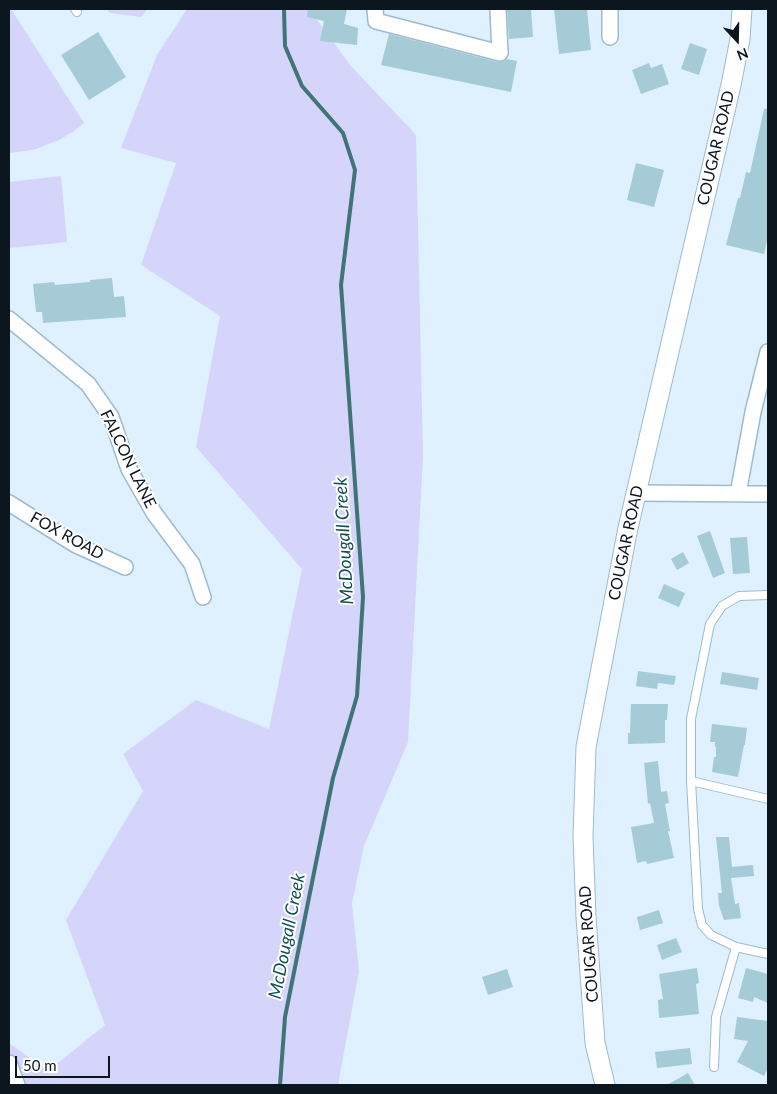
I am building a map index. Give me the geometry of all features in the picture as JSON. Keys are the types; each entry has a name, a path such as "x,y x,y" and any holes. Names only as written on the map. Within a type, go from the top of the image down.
{"street":[{"path":"375,9 376,21 500,53 498,9"},
{"path":"610,9 610,37"},
{"name":"COUGAR ROAD","path":"605,1085 596,1043 586,917 583,836 586,747 626,538 731,85 740,39 742,9"},
{"name":"FALCON LANE","path":"9,319 88,384 110,418 129,469 154,513 192,564 203,597"},
{"path":"738,494 753,412 768,352"},
{"path":"636,493 768,494"},
{"name":"FOX ROAD","path":"9,503 76,545 125,566"},
{"path":"9,1063 17,1085"}],"lane":[{"path":"768,595 739,596 722,606 710,624 691,719 691,781 698,909 702,925 712,935 736,947 768,954"},
{"path":"691,781 768,799"},
{"path":"714,1067 716,1017 736,947"}],"shaded area":[{"path":"9,9 11,9 84,123 59,140 33,150 9,153"},
{"path":"108,9 146,9 146,11 141,17 110,13"},
{"path":"187,9 309,9 351,66 416,135 423,456 408,742 364,846 352,903 359,971 338,1085 9,1085 9,1043 48,1071 105,1025 66,920 143,791 123,754 196,700 269,729 302,569 196,447 220,316 141,265 176,163 121,148 157,55"},
{"path":"61,176 67,242 9,248 9,182"}],"building":[{"path":"308,9 347,9 344,24 358,28 357,45 320,41 324,21 307,17"},
{"path":"507,9 531,9 533,37 509,39"},
{"path":"554,9 587,9 591,50 559,54"},
{"path":"98,32 126,77 89,100 61,55"},
{"path":"389,34 498,62 507,59 517,61 511,92 381,65"},
{"path":"690,43 707,49 699,75 681,69"},
{"path":"649,63 651,68 662,64 669,84 641,94 632,70"},
{"path":"764,109 768,109 768,236 764,254 726,245 746,172 750,173"},
{"path":"636,163 664,170 654,207 627,200"},
{"path":"112,278 114,297 124,296 126,317 43,323 42,312 36,312 33,284 54,282 55,285"},
{"path":"710,531 725,573 713,578 697,536"},
{"path":"747,537 750,573 733,574 730,538"},
{"path":"683,552 689,563 677,570 671,559"},
{"path":"664,584 685,593 679,607 658,598"},
{"path":"638,671 676,676 674,685 658,683 657,689 636,686"},
{"path":"722,672 759,678 757,690 720,684"},
{"path":"631,704 668,704 667,720 665,720 665,743 628,744"},
{"path":"712,724 747,728 738,777 712,772 714,757 716,757 716,747 715,742 710,742"},
{"path":"658,761 661,792 667,791 669,803 665,804 674,858 647,864 646,861 637,863 631,827 654,823 650,803 648,804 644,763"},
{"path":"716,837 729,837 732,867 753,865 754,876 731,878 735,904 739,903 741,918 724,920 719,906 718,893 722,893"},
{"path":"659,910 663,923 640,930 637,917"},
{"path":"676,938 682,952 662,960 657,945"},
{"path":"697,968 699,983 696,984 699,1014 659,1018 658,1000 663,999 659,974"},
{"path":"746,968 768,974 768,1003 754,997 753,1002 738,998"},
{"path":"507,969 513,987 488,995 482,977"},
{"path":"737,1017 768,1021 768,1068 764,1076 737,1062 748,1041 734,1039"},
{"path":"690,1048 692,1064 657,1068 655,1052"},
{"path":"688,1073 695,1085 667,1085"}],"waterway":[{"name":"McDougall Creek","path":"280,1085 285,1017 333,778 357,696 363,597 341,285 355,170 343,133 302,86 285,46 284,9"}]}
